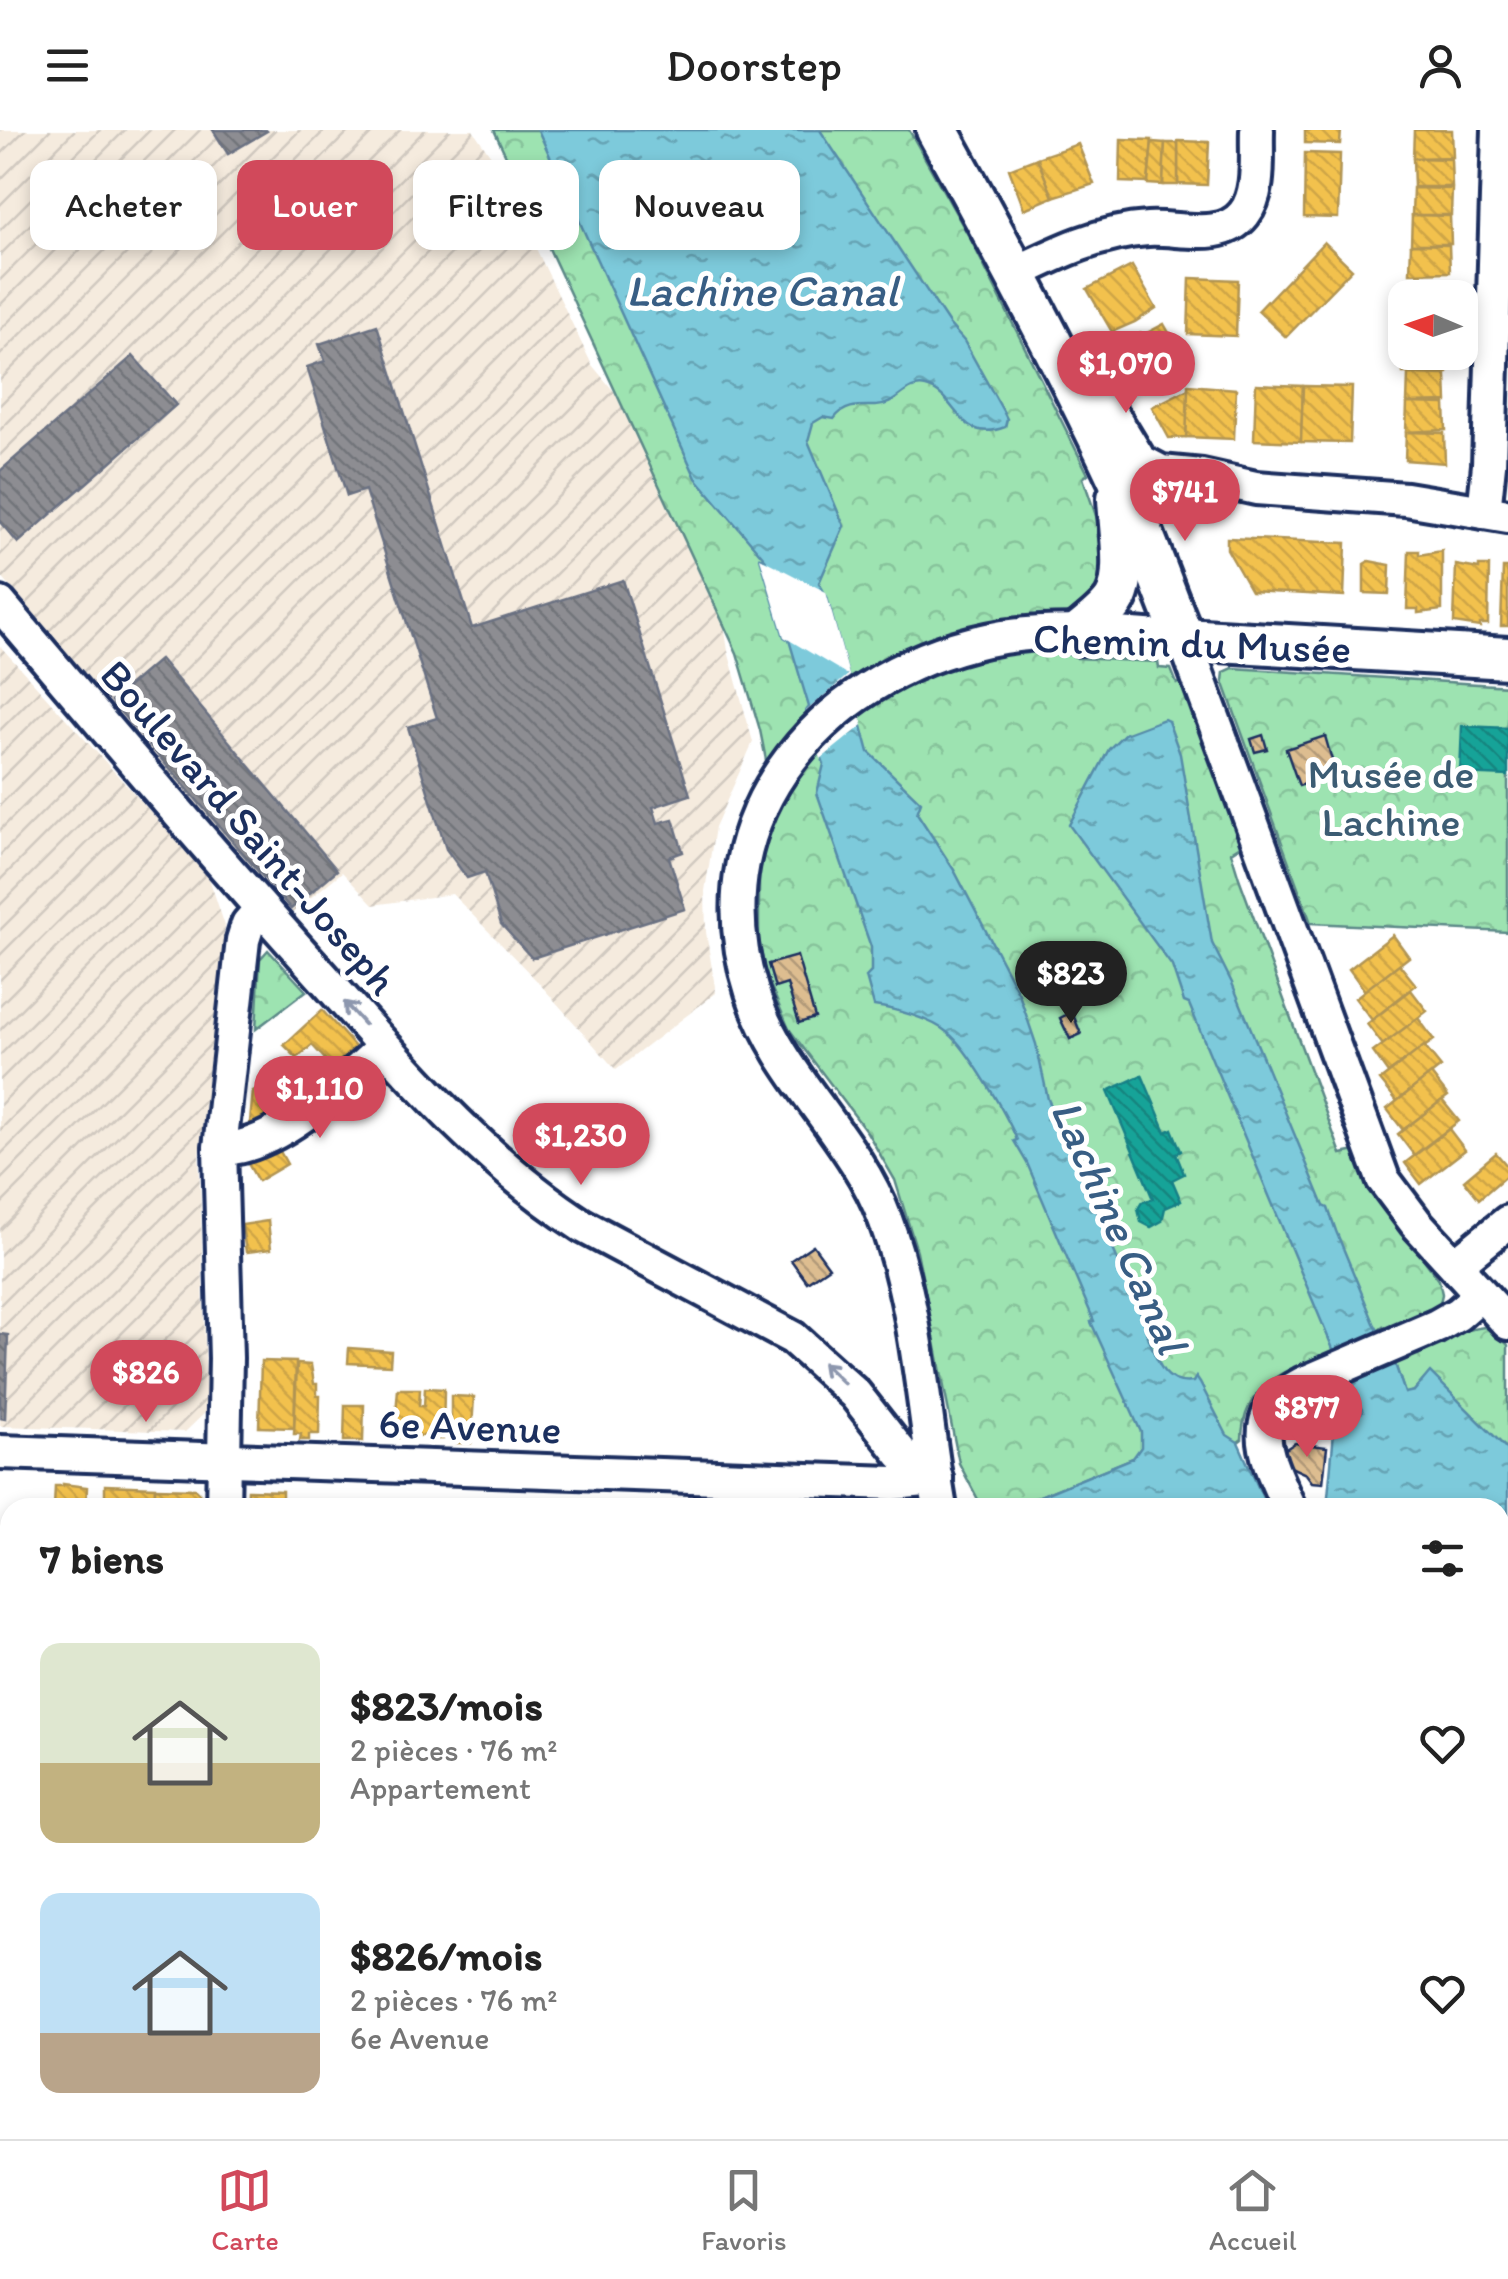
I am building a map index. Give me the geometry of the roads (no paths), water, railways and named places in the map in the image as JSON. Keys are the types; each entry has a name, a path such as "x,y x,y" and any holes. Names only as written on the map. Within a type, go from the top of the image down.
{"main road":[{"path":"937,130 1071,384 1132,473 1148,546 1184,640"},
{"path":"1079,634 1113,603 1123,577 1132,473"},
{"name":"Chemin du Musée","path":"1184,640 1508,658"}],"street":[{"path":"1016,274 1094,239 1145,230 1205,231 1228,227 1244,214 1253,195 1257,130"},
{"path":"1132,473 1202,476 1246,487 1406,499 1496,514 1501,306 1499,130"},
{"name":"Boulevard Saint-Joseph","path":"0,604 261,909 384,1046 472,1136 551,1206 803,1346 866,1406 938,1493"},
{"name":"Chemin du Musée","path":"938,1493 924,1387 886,1222 849,1147 772,1039 752,994 744,963 739,899 749,837 774,780 812,732 854,697 901,670 956,648 1014,636 1079,634 1184,640"},
{"path":"1184,640 1378,1168 1394,1197 1508,1324"},
{"path":"223,1498 226,1358 220,1148 243,940 248,924 261,909"},
{"path":"220,1148 242,1147 303,1115 384,1046"},
{"path":"1455,1265 1508,1222"},
{"path":"1285,1498 1265,1454 1263,1438 1266,1420 1275,1404 1289,1391 1451,1318 1481,1294"},
{"name":"6e Avenue","path":"0,1452 893,1484 938,1493"}],"water":[{"name":"Lachine Canal","path":"538,130 820,130 964,341 1003,411 1005,427 977,429 937,392 919,386 884,405 853,407 834,419 823,417 813,423 808,441 844,526 819,583 827,597 869,752 921,802 917,813 954,870 1019,994 1036,1044 1048,1099 1160,1366 1182,1382 1193,1382 1196,1377 1227,1435 1238,1442 1263,1498 1035,1498 1133,1458 1141,1447 1141,1432 1091,1322 1094,1321 1027,1163 1014,1141 1017,1140 986,1083 966,1053 941,1028 913,1015 874,1006 866,977 871,972 871,947 817,793 824,764 789,640 784,637 760,558 765,559 696,478 579,220 579,160 552,160"},
{"path":"1164,719 1168,721 1180,754 1212,943 1374,1323 1393,1358 1405,1393 1414,1391 1430,1372 1508,1450 1508,1498 1328,1498 1336,1411 1354,1415 1363,1412 1353,1397 1172,966 1069,825 1109,749 1124,734"}],"park label":[{"name":"Musée de Lachine","path":"1391,797"}]}
